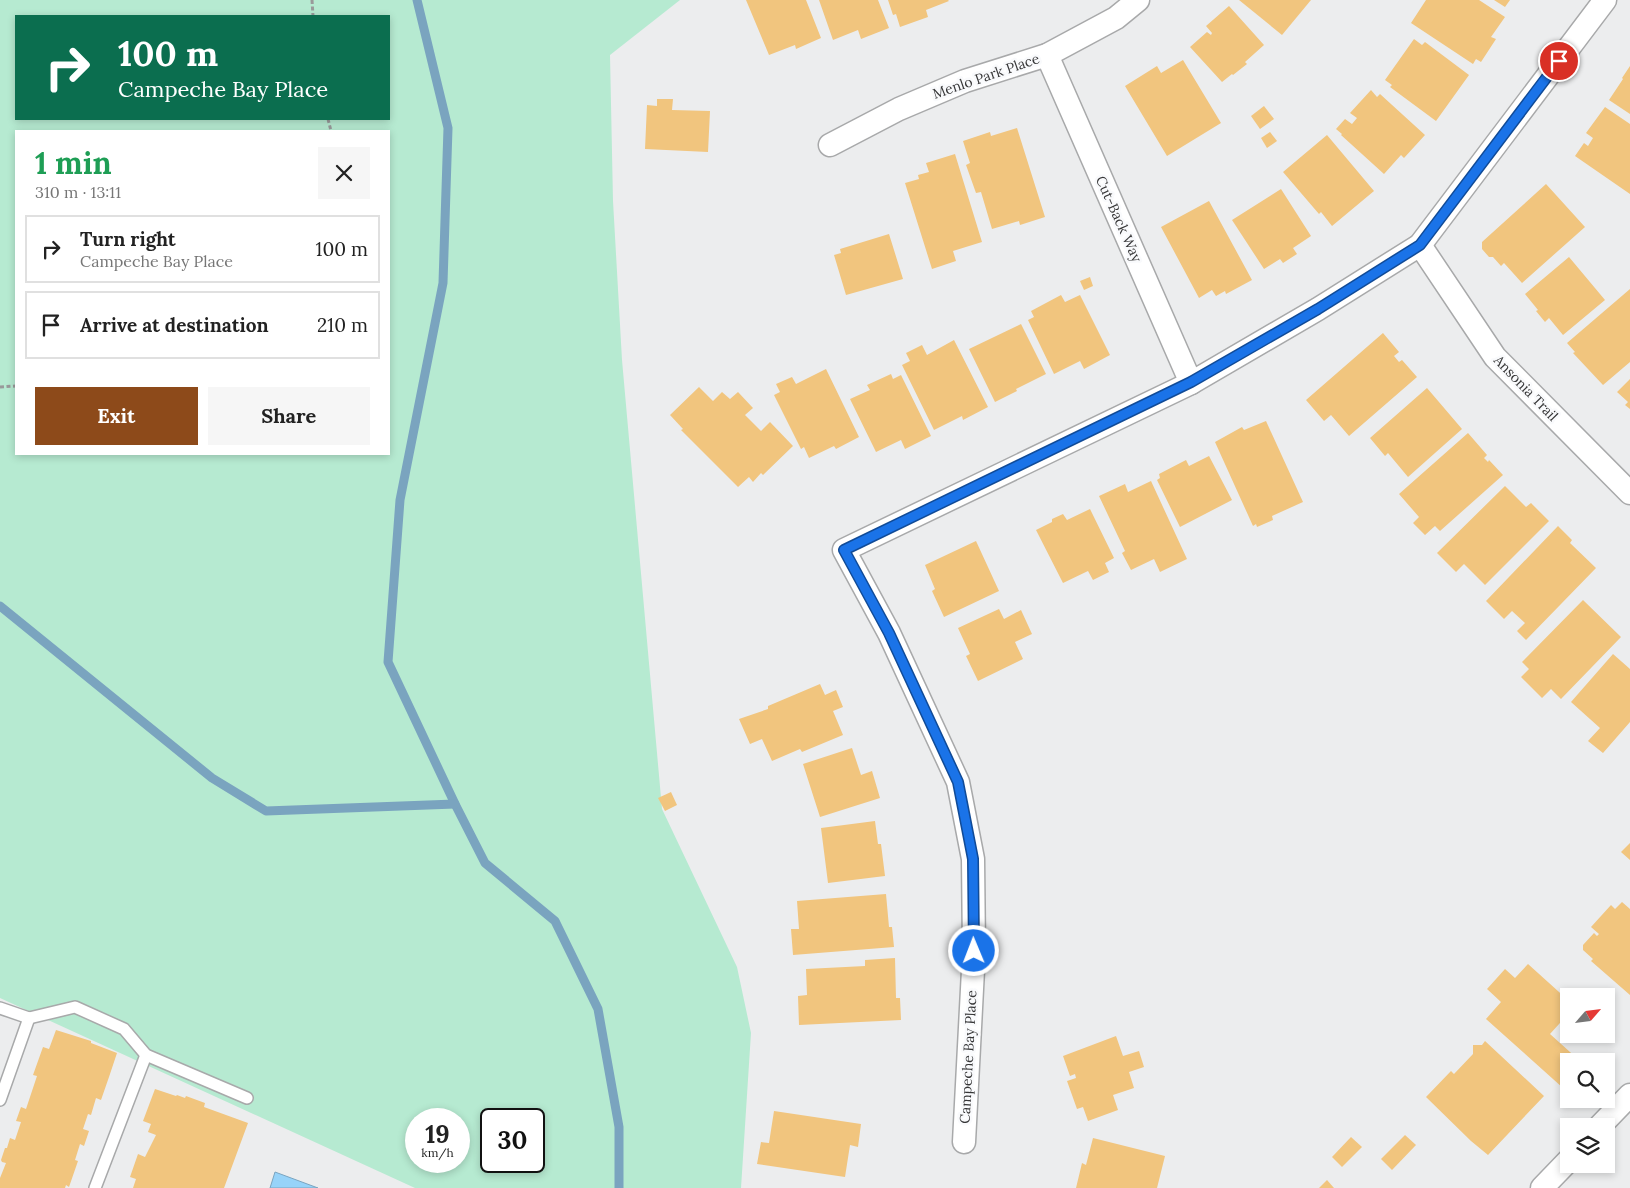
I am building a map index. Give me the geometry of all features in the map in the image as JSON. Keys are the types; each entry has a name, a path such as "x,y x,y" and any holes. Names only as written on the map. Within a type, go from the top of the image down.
{"street":[{"name":"Menlo Park Place","path":"830,145 899,109 966,81 1047,55 1116,18 1138,0"},
{"name":"Campeche Bay Place","path":"964,1142 974,951 973,859 958,782 889,633 844,550 1191,382 1318,309 1420,245 1605,0"},
{"name":"Cut-Back Way","path":"1047,55 1191,382"},
{"name":"Ansonia Trail","path":"1420,245 1495,357 1630,493"},
{"path":"1608,1118 1630,1095"},
{"path":"1542,1188 1560,1169"}],"lane":[{"path":"0,1008 29,1018 75,1007 124,1029 146,1055 247,1098"},
{"path":"0,1100 29,1018"},
{"path":"95,1188 146,1055"}],"path":[{"path":"312,0 313,15"},
{"path":"0,387 15,386"}],"green space":[{"path":"0,0 680,0 610,55 613,201 622,360 662,809 737,967 751,1033 741,1188 415,1188 0,998"}],"water":[{"path":"275,1172 318,1188 270,1188"}],"building":[{"path":"746,0 806,0 821,38 796,49 795,45 769,55"},
{"path":"819,0 878,0 889,28 861,39 858,30 833,40"},
{"path":"888,0 949,1 926,10 928,17 900,27 896,14 893,15"},
{"path":"1239,0 1311,0 1282,35"},
{"path":"1426,0 1479,0 1505,17 1491,37 1496,39 1481,62 1476,59 1473,64 1411,23"},
{"path":"1494,0 1510,0 1505,7"},
{"path":"1229,6 1264,45 1245,62 1247,64 1222,82 1190,47 1207,32 1211,35 1212,33 1206,26"},
{"path":"1414,39 1422,45 1425,42 1469,75 1436,121 1390,87 1392,85 1385,80"},
{"path":"1183,60 1221,123 1167,156 1125,86 1157,66 1161,73"},
{"path":"1630,66 1630,114 1609,100"},
{"path":"1371,90 1377,97 1380,94 1425,135 1404,158 1401,155 1384,174 1336,129 1345,119 1352,124 1357,118 1350,113"},
{"path":"657,99 673,99 672,110 710,111 708,152 645,149 647,105 657,106"},
{"path":"1264,106 1274,119 1260,129 1251,116"},
{"path":"1605,107 1630,124 1630,194 1575,156 1584,143 1588,146 1593,138 1586,133"},
{"path":"1017,128 1045,217 1020,225 1019,221 992,229 981,192 976,193 966,165 970,163 963,141 990,132 991,136"},
{"path":"1270,132 1277,141 1267,148 1261,138"},
{"path":"1327,135 1374,191 1332,226 1321,212 1319,214 1283,172"},
{"path":"955,154 982,242 953,251 956,261 932,269 905,183 919,179 918,175 929,172 926,163"},
{"path":"1546,184 1585,227 1522,283 1504,263 1501,266 1493,257 1489,257 1482,249 1482,242"},
{"path":"1281,189 1311,236 1293,248 1297,254 1283,263 1280,259 1264,269 1232,220"},
{"path":"1209,201 1252,280 1226,294 1225,291 1216,296 1212,290 1199,298 1161,227"},
{"path":"889,234 903,279 846,295 834,255 841,253 840,249"},
{"path":"1569,257 1605,300 1563,335 1549,318 1545,322 1525,294"},
{"path":"1090,277 1093,286 1084,290 1080,281"},
{"path":"1630,289 1630,362 1603,385 1573,353 1575,352 1567,343"},
{"path":"1061,295 1065,302 1080,295 1110,355 1084,369 1080,361 1054,374 1028,320 1034,317 1031,311"},
{"path":"1021,324 1046,374 995,402 969,349"},
{"path":"1383,333 1399,352 1394,356 1399,362 1402,360 1417,377 1349,436 1331,415 1324,421 1306,400"},
{"path":"954,340 988,407 963,420 962,416 934,430 902,365 910,361 906,353 922,345 927,355"},
{"path":"826,369 859,437 836,449 834,446 809,458 804,447 801,449 774,395 780,392 776,384 792,377 796,384"},
{"path":"891,374 893,379 901,375 931,436 905,449 901,440 876,452 850,399 870,390 867,385"},
{"path":"1630,379 1630,409 1625,405 1628,402 1617,392"},
{"path":"699,387 713,401 722,392 730,399 738,392 753,408 745,415 761,431 770,422 793,446 763,475 761,473 753,482 749,477 738,487 681,430 683,429 670,415"},
{"path":"1427,388 1462,429 1408,477 1388,453 1385,456 1370,438"},
{"path":"1266,421 1303,502 1272,516 1273,520 1257,527 1256,524 1253,526 1215,442 1242,427 1244,430"},
{"path":"1468,433 1487,455 1484,458 1488,462 1489,460 1503,475 1440,531 1435,526 1425,535 1413,523 1419,517 1399,494"},
{"path":"1209,456 1232,500 1180,527 1157,480 1160,478 1159,474 1186,460 1189,466"},
{"path":"1151,481 1187,559 1160,572 1154,559 1131,570 1122,553 1125,551 1099,496 1125,484 1128,492"},
{"path":"1505,486 1526,507 1531,503 1549,521 1485,585 1464,564 1456,572 1437,553"},
{"path":"1090,509 1114,558 1105,563 1109,572 1093,580 1088,571 1063,583 1036,530 1063,514 1067,520"},
{"path":"1558,526 1572,540 1570,543 1596,568 1526,640 1517,631 1525,623 1512,611 1504,619 1486,601"},
{"path":"976,541 999,591 944,617 932,591 935,589 925,565"},
{"path":"1583,600 1621,637 1561,699 1551,689 1542,698 1521,677 1529,669 1522,662"},
{"path":"999,609 1004,619 1021,610 1032,634 1015,642 1023,659 978,681 966,656 970,654 958,628"},
{"path":"1613,654 1630,669 1630,722 1603,753 1588,741 1600,728 1571,702"},
{"path":"820,684 825,695 836,690 843,707 833,711 843,735 802,752 800,749 772,761 762,739 750,744 739,719 768,709 768,706"},
{"path":"852,748 861,775 872,771 880,798 820,817 803,764"},
{"path":"671,792 677,805 665,811 658,798"},
{"path":"875,821 878,844 881,844 885,876 828,883 821,828"},
{"path":"1630,843 1630,860 1621,852"},
{"path":"886,894 889,927 892,927 894,947 793,955 791,929 799,929 797,901"},
{"path":"1622,902 1630,909 1630,995 1591,961 1593,959 1583,950 1583,945 1594,933 1597,936 1599,934 1591,927 1611,905 1615,909"},
{"path":"895,958 896,998 900,998 901,1020 799,1025 798,996 807,995 806,969 865,966 865,960"},
{"path":"1528,964 1560,993 1560,1023 1550,1034 1571,1053 1560,1053 1560,1085 1486,1019 1501,1002 1487,989 1505,969 1515,978"},
{"path":"56,1030 91,1041 91,1043 117,1053 101,1100 96,1098 91,1115 88,1114 83,1129 89,1131 84,1146 80,1144 75,1160 78,1161 69,1187 66,1185 65,1188 0,1188 0,1178 6,1163 1,1160 5,1148 7,1148 10,1138 15,1140 21,1122 16,1121 21,1107 26,1109 37,1076 33,1075 43,1047 49,1049"},
{"path":"1116,1036 1123,1056 1139,1051 1144,1067 1129,1072 1134,1088 1113,1095 1118,1110 1088,1121 1083,1107 1077,1109 1067,1081 1076,1078 1075,1074 1070,1076 1063,1056"},
{"path":"1485,1041 1544,1096 1488,1155 1426,1097 1451,1071 1454,1074 1473,1054 1473,1045 1482,1045"},
{"path":"155,1089 176,1096 185,1098 186,1096 205,1103 204,1107 248,1123 224,1188 133,1188 136,1179 130,1177 138,1154 145,1157 156,1135 148,1132 151,1124 143,1121"},
{"path":"774,1111 861,1124 858,1147 850,1145 845,1177 757,1164 761,1142 769,1143"},
{"path":"1405,1135 1416,1145 1392,1170 1381,1159"},
{"path":"1351,1137 1362,1147 1342,1167 1332,1157"},
{"path":"1093,1138 1165,1156 1157,1188 1076,1188 1082,1163 1086,1165"},
{"path":"1327,1180 1334,1188 1319,1188"}],"waterway":[{"path":"417,0 448,128 443,283 400,500 388,662 485,863 555,921 598,1009 619,1127 619,1188"},
{"path":"0,606 212,778 266,811 455,804"}],"route":[{"path":"974,951 973,859 958,782 889,633 844,550 1191,382 1318,309 1420,245 1559,61"}]}
